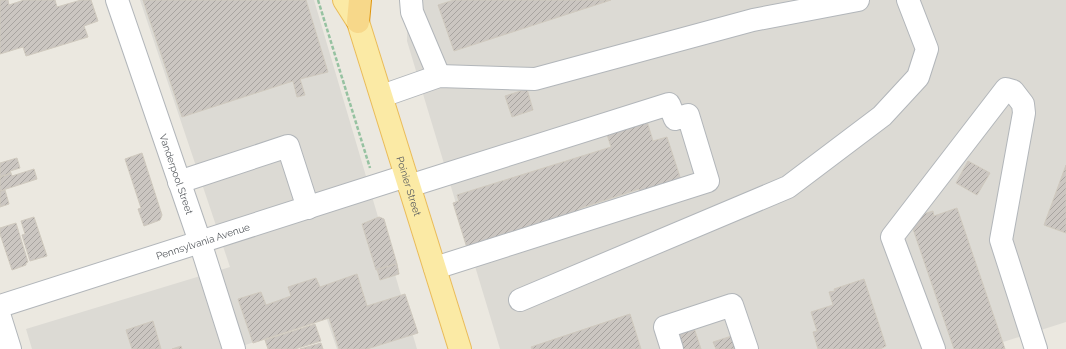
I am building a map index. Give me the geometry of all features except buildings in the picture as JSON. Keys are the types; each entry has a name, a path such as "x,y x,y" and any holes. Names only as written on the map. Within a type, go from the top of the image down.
{"highway":[{"path":"358,22 360,0"}],"main road":[{"name":"Poinier Street","path":"344,0 358,22 460,349"}],"street":[{"name":"Vanderpool Street","path":"116,0 180,182 234,349"},
{"path":"410,0 412,12 439,76"},
{"path":"382,96 439,76 535,79 753,20 858,0"},
{"path":"520,300 788,187 882,116 918,77 927,49 908,0"},
{"path":"934,349 892,237 1006,89 1013,91 1023,104 1024,113 1001,240 1036,349"},
{"name":"Pennsylvania Avenue","path":"0,306 376,186 408,181 669,104 674,119 688,115 708,181 435,268"},
{"path":"180,182 288,146 308,208"},
{"path":"672,349 665,327 732,305 747,349"},
{"path":"0,316 10,349"}],"path":[{"path":"318,0 376,186"}],"shaded area":[{"path":"140,0 314,0 417,349 337,349 326,317 234,349 32,349 26,329 230,267"},
{"path":"408,0 1066,0 1066,322 981,349 500,349 407,41"}]}
